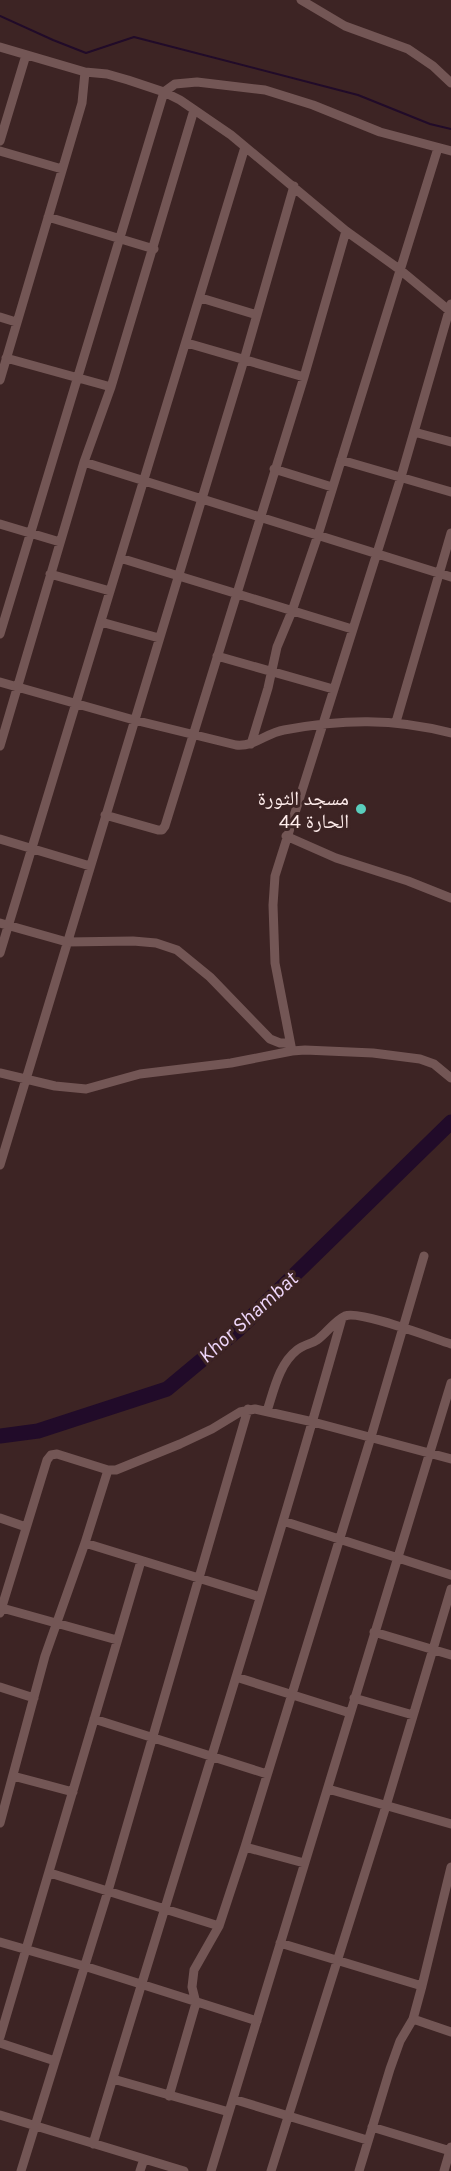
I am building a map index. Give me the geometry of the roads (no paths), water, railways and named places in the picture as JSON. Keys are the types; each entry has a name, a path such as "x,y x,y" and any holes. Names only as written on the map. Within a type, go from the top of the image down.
{"street":[{"path":"301,0 345,26 408,49 433,66 451,83"},
{"path":"0,47 85,72 107,74 164,92 194,110 245,147 346,231 450,309 377,554 275,876 273,932 275,963 291,1047"},
{"path":"0,141 26,55"},
{"path":"0,380 83,96 85,72"},
{"path":"0,634 164,92 175,84 197,82 265,90 313,105 380,132 451,151"},
{"path":"0,746 84,462 111,387 194,110"},
{"path":"0,953 4,924 32,848 201,298 245,147"},
{"path":"251,744 277,647 318,535 438,148"},
{"path":"0,151 62,170"},
{"path":"0,1165 244,360 294,186"},
{"path":"48,217 154,249"},
{"path":"105,816 162,830 165,826 304,377 346,231"},
{"path":"201,298 257,315"},
{"path":"0,317 16,322"},
{"path":"187,343 304,377"},
{"path":"6,358 111,387"},
{"path":"414,432 451,442"},
{"path":"341,460 451,492"},
{"path":"84,462 451,577"},
{"path":"274,469 332,487"},
{"path":"0,524 60,542"},
{"path":"396,722 451,533"},
{"path":"120,558 352,629"},
{"path":"50,574 110,591"},
{"path":"101,622 159,638"},
{"path":"217,656 333,689"},
{"path":"0,682 134,720 236,745 251,744 277,731 352,722 396,722 451,733"},
{"path":"286,836 336,858 408,881 451,898"},
{"path":"0,839 90,866"},
{"path":"4,924 67,942 133,941 156,943 177,950 210,977 276,1043 291,1047 420,1059 434,1064 451,1078"},
{"path":"0,1073 26,1080 86,1089 140,1074 231,1063 291,1047"},
{"path":"169,2096 196,2003 192,1987 194,1970 219,1926 245,1847 424,1256"},
{"path":"267,1411 283,1366 290,1355 299,1348 315,1342 342,1318 354,1314 368,1317 451,1344"},
{"path":"93,2144 164,1908 213,1757 342,1318"},
{"path":"211,2171 451,1383"},
{"path":"21,2171 108,1891 248,1409"},
{"path":"117,1640 1,1610 46,1460 51,1455 64,1455 108,1470 124,1468 180,1444 248,1409 313,1422 451,1460"},
{"path":"0,1823 43,1662 108,1470"},
{"path":"0,1518 26,1527"},
{"path":"283,1521 451,1575"},
{"path":"85,1543 260,1596"},
{"path":"0,2037 141,1560"},
{"path":"272,2171 386,1806 451,1588"},
{"path":"374,1632 451,1655"},
{"path":"236,1677 350,1713"},
{"path":"0,1687 34,1698"},
{"path":"354,1698 413,1715"},
{"path":"94,1719 267,1774"},
{"path":"13,1776 73,1792"},
{"path":"328,1788 451,1824"},
{"path":"245,1847 304,1863"},
{"path":"360,2171 367,2140 393,2059 413,2019 451,1867"},
{"path":"50,1873 219,1926"},
{"path":"0,1942 257,2021"},
{"path":"280,1943 422,1986"},
{"path":"413,2019 451,2032"},
{"path":"0,2043 55,2061"},
{"path":"113,2079 229,2112"},
{"path":"233,2099 367,2140"},
{"path":"0,2115 184,2171"},
{"path":"372,2127 451,2149 444,2171"},
{"path":"140,2171 144,2159"}],"waterway":[{"path":"0,16 86,53 134,37 358,95 430,124 451,129"},
{"name":"Khor Shambat","path":"0,1436 38,1431 167,1389 239,1329 451,1122"}],"place":[{"name":"مسجد الثورة الحارة 44","path":"361,809"}]}
